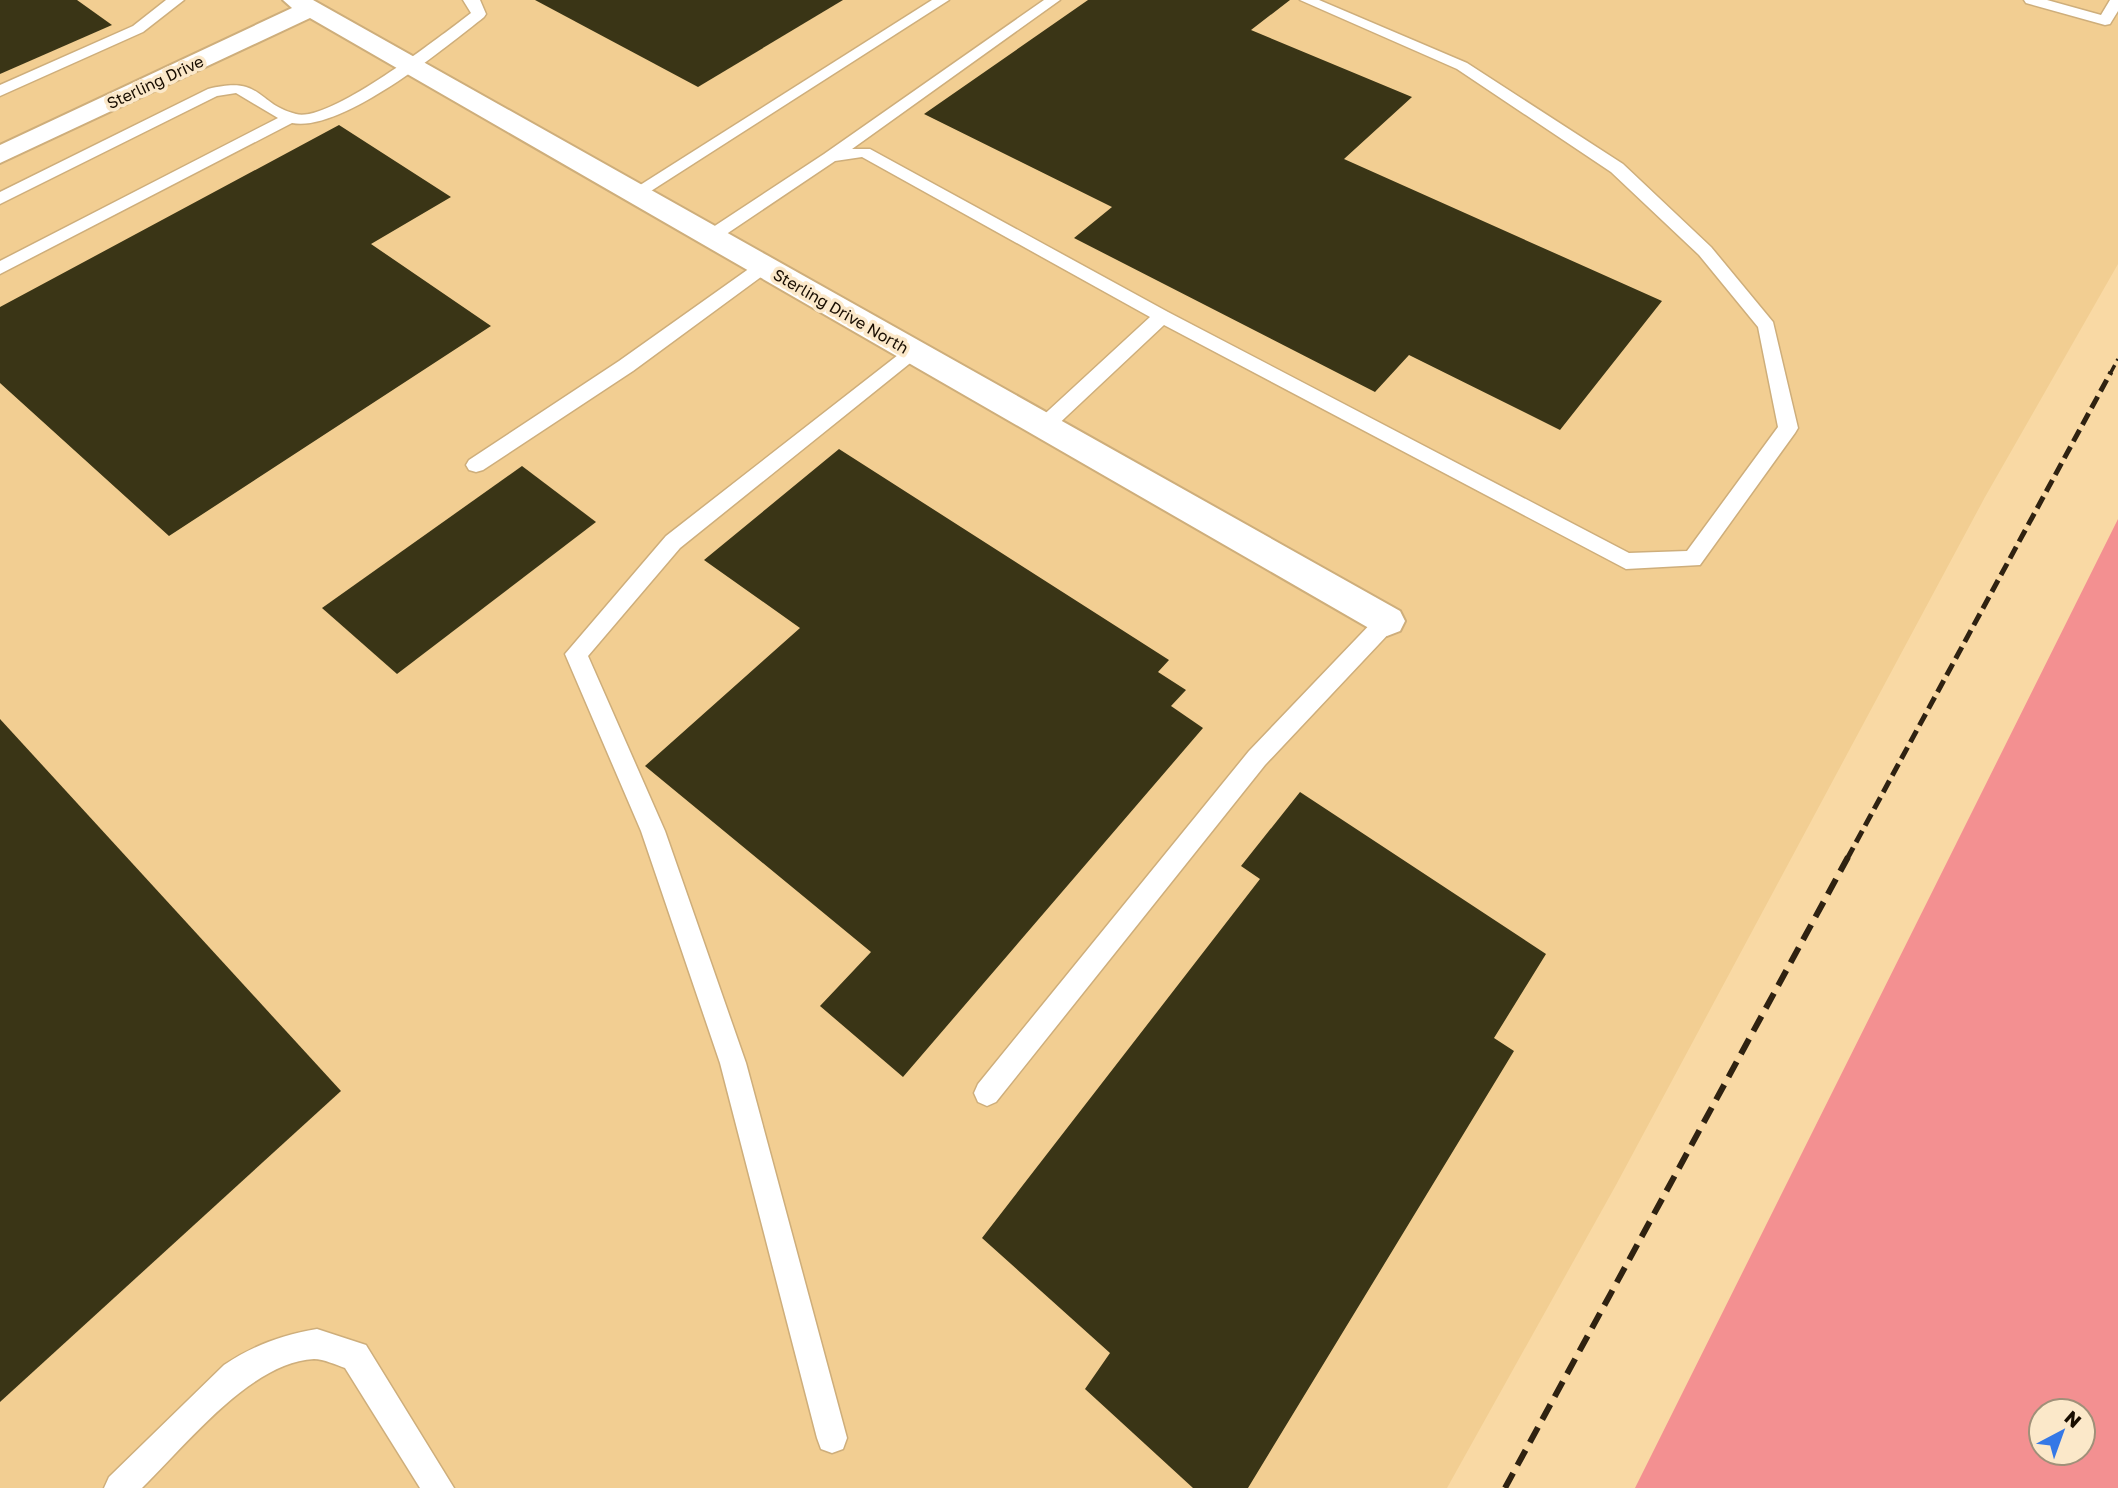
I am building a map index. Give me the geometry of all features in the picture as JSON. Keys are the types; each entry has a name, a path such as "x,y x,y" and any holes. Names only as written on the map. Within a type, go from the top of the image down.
{"street":[{"name":"Sterling Drive North","path":"302,5 1387,621"},
{"name":"Sterling Drive","path":"0,155 302,5"}],"lane":[{"path":"0,91 138,29 177,0"},
{"path":"0,199 213,92 238,88 289,118 304,121 322,117 410,67 479,15 475,3 470,0"},
{"path":"634,194 942,0"},
{"path":"710,237 830,157 1053,0"},
{"path":"830,157 864,152 1161,316 1626,561 1693,559 1788,428 1767,327 1705,251 1617,168 1462,66 1307,0"},
{"path":"2031,0 2105,21 2117,0"},
{"path":"0,268 289,118"},
{"path":"476,466 626,366 763,267"},
{"path":"1044,426 1161,316"},
{"path":"832,1438 733,1063 653,831 576,654 673,542 913,352"},
{"path":"987,1093 1257,758 1387,621"},
{"path":"120,1488 235,1376 254,1363 283,1350 317,1344 355,1356 438,1488"}],"shaded area":[{"path":"0,0 2118,0 2118,264 1985,497 1616,1185 1447,1488 0,1488"},
{"path":"2118,519 2118,1488 1635,1488"}],"building":[{"path":"0,0 77,0 112,25 0,74"},
{"path":"535,0 843,0 698,87"},
{"path":"1088,0 1290,0 1251,30 1412,97 1344,159 1662,301 1560,430 1409,355 1375,392 1074,238 1112,207 924,114"},
{"path":"339,125 451,197 371,244 491,326 169,536 0,383 0,307"},
{"path":"839,449 1169,660 1158,672 1186,690 1171,706 1203,728 903,1077 820,1006 871,952 645,766 800,628 704,560"},
{"path":"522,466 596,522 397,674 322,608"},
{"path":"0,719 341,1091 0,1402"},
{"path":"1300,792 1546,954 1494,1038 1514,1051 1248,1488 1193,1488 1085,1389 1110,1353 982,1238 1260,879 1241,866"}],"railway":[{"path":"2110,374 2118,359"},
{"path":"1847,859 2111,372"},
{"path":"1505,1488 1848,857"}]}
